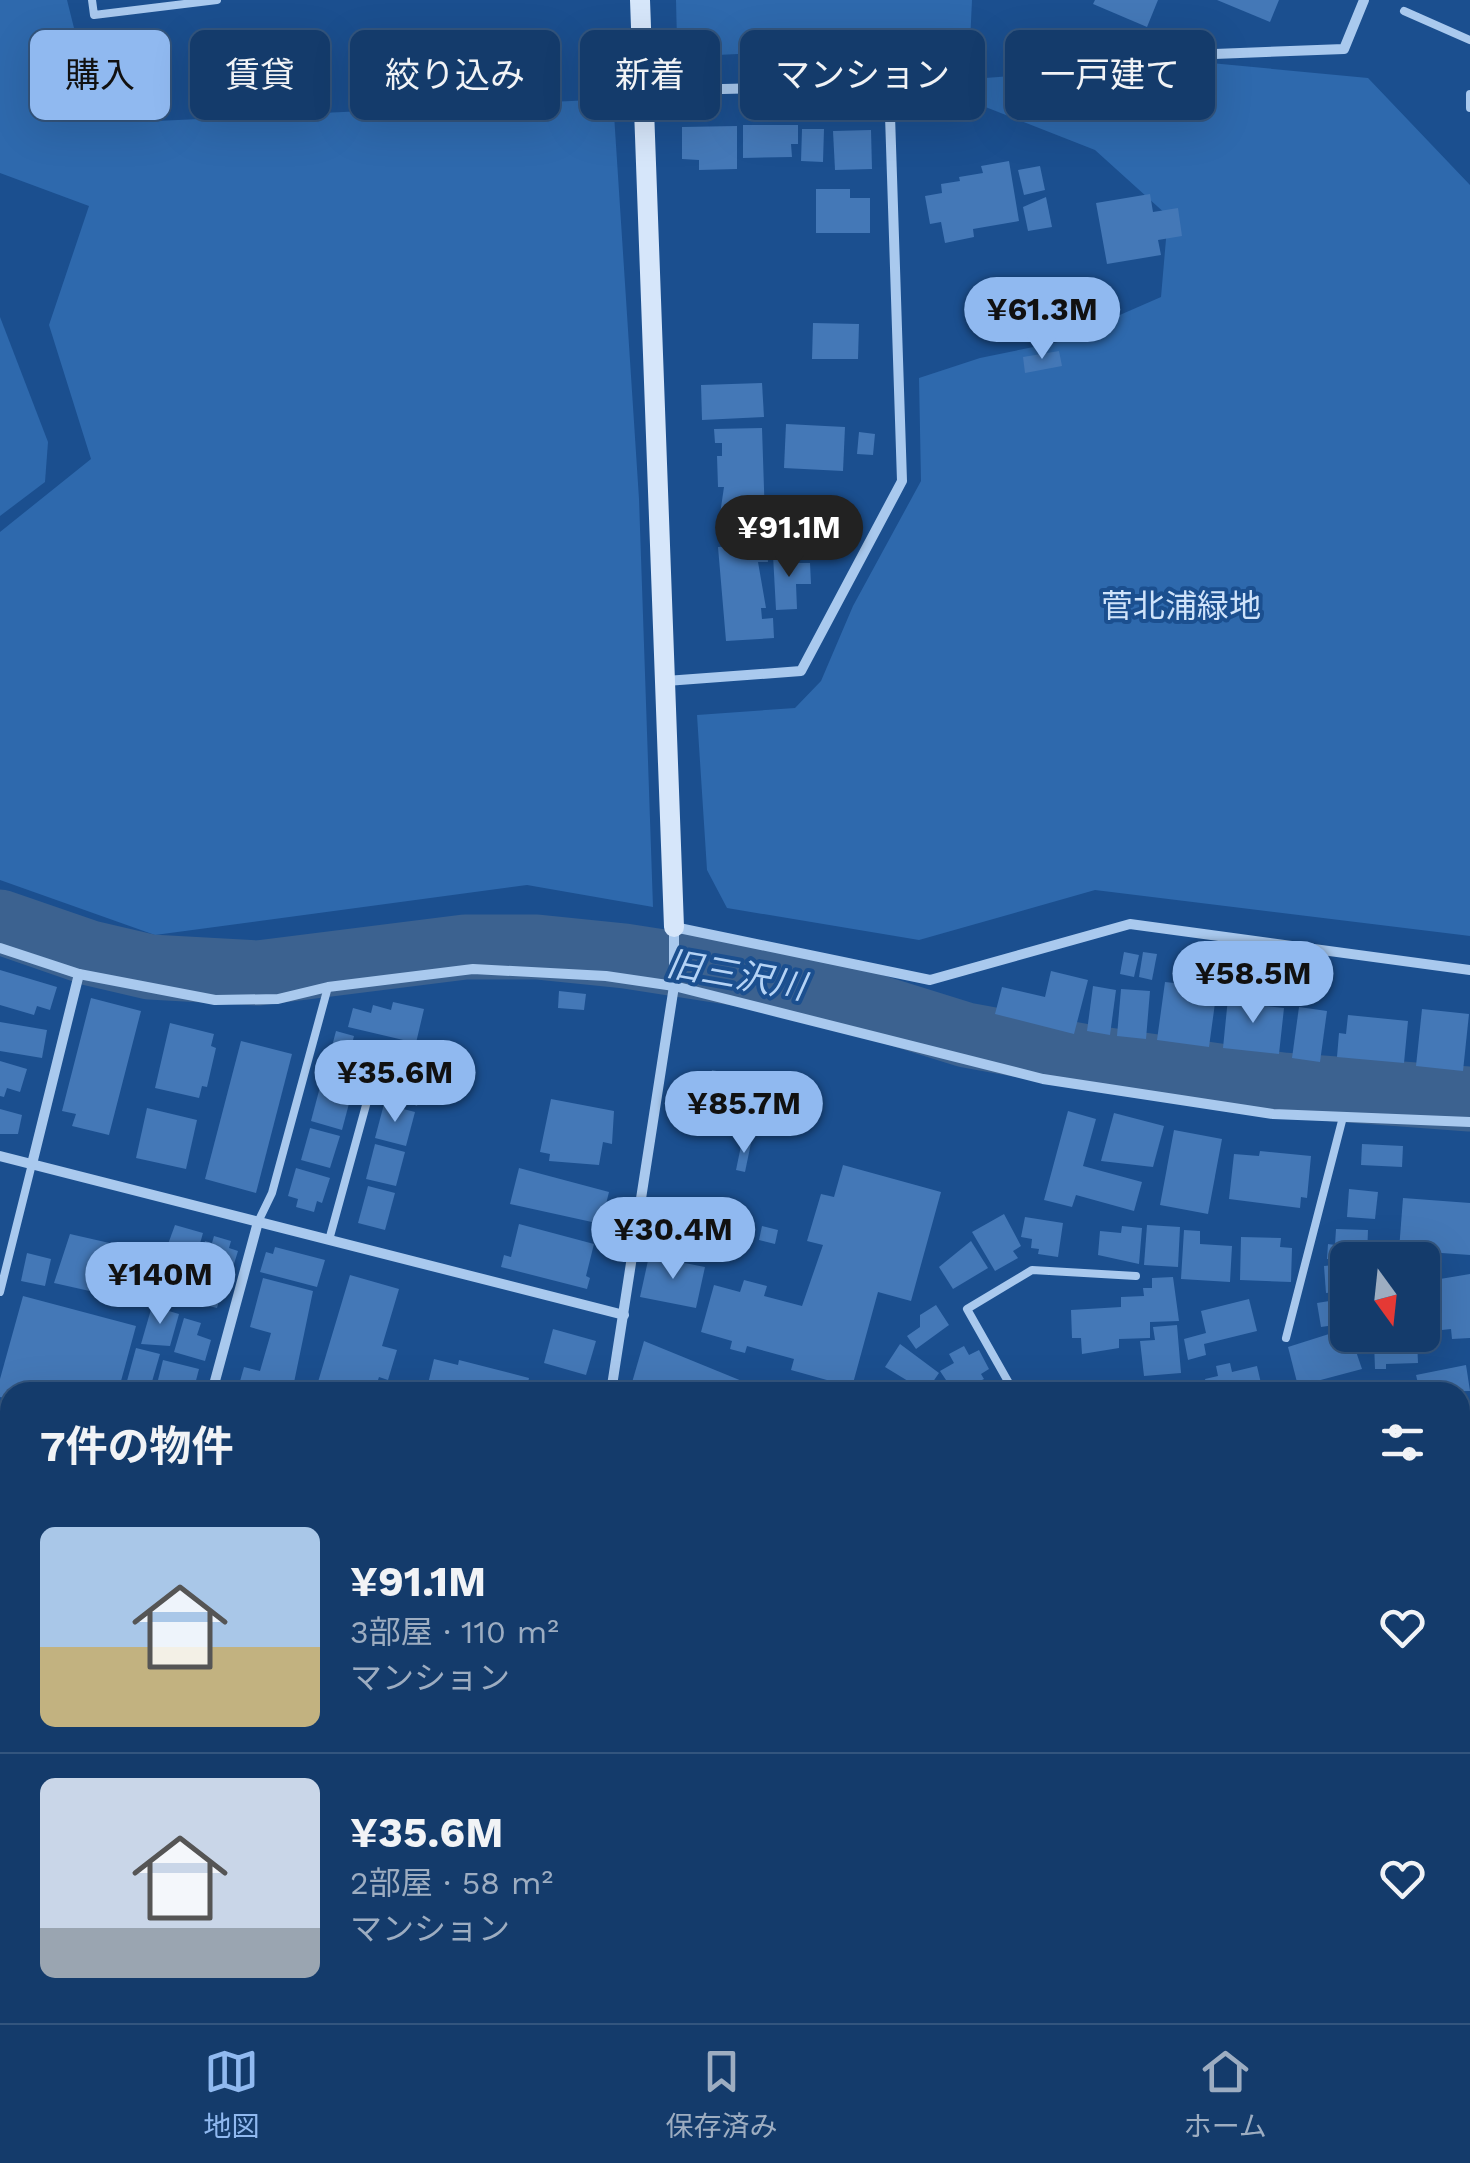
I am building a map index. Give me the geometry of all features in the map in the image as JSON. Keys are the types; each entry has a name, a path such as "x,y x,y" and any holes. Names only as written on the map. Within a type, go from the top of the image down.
{"street":[{"path":"640,0 640,30"},
{"path":"1215,54 1344,49 1364,0"},
{"path":"666,681 801,670 902,481 889,85 720,90"},
{"path":"613,1382 674,986 666,681 642,120"},
{"path":"674,935 930,980 1130,924 1470,970"},
{"path":"0,948 79,974 215,1000 278,999 328,987 473,969 543,970 674,986 1043,1079 1273,1114 1470,1122"},
{"path":"32,1164 79,974"},
{"path":"0,1156 624,1315"},
{"path":"215,1382 258,1222"}],"lane":[{"path":"92,0 94,16 217,0"},
{"path":"1404,11 1470,40"},
{"path":"1470,94 1470,108"},
{"path":"258,1222 272,1193 328,987"},
{"path":"329,1240 378,1064"},
{"path":"1286,1338 1343,1117"},
{"path":"0,1292 32,1164"},
{"path":"1008,1382 967,1308 1032,1270 1136,1276"}],"green space":[{"path":"0,0 67,0 74,30 30,30 30,120 330,120 330,113 350,112 350,120 560,120 560,102 580,101 580,120 614,120 639,499 653,907 527,885 155,935 0,880 0,532 91,459 49,325 89,206 0,173"},
{"path":"676,0 972,0 971,30 740,30 740,54 720,55 720,30 677,30"},
{"name":"菅北浦緑地","path":"1215,63 1368,78 1470,185 1470,936 1095,890 919,940 727,908 707,870 697,715 795,708 821,681 853,606 921,481 919,378 980,358 1058,342 1161,297 1168,216 1095,150 1019,120 1215,120"},
{"name":"菅北浦緑地","path":"1005,77 1005,115 985,107 985,78"},
{"path":"0,317 48,442 45,482 0,516"}],"building":[{"path":"1095,0 1158,0 1147,27 1093,4"},
{"path":"1217,0 1279,0 1270,22"},
{"path":"743,125 798,125 798,144 791,144 792,157 743,158"},
{"path":"737,126 737,169 699,170 699,160 682,159 682,127"},
{"path":"802,129 824,129 823,162 801,161"},
{"path":"871,130 872,169 835,170 833,131"},
{"path":"1009,161 1019,221 973,229 974,237 945,243 941,222 930,224 925,196 942,193 941,184 983,173 981,166"},
{"path":"1040,166 1045,190 1024,195 1018,170"},
{"path":"816,189 850,189 850,198 870,198 870,233 816,233"},
{"path":"1150,194 1153,212 1178,208 1182,236 1158,240 1161,255 1107,264 1096,203"},
{"path":"1046,197 1052,227 1028,231 1023,207"},
{"path":"1049,295 1055,330 1019,336 1013,301"},
{"path":"813,323 859,324 858,359 812,359"},
{"path":"1059,351 1062,366 1025,373 1023,357"},
{"path":"762,383 764,417 702,420 701,385"},
{"path":"786,424 845,427 843,471 784,468"},
{"path":"762,428 765,519 719,521 724,487 718,487 717,456 722,456 722,443 715,443 714,429"},
{"path":"859,432 875,434 873,455 857,454"},
{"path":"767,544 768,562 758,562 766,608 761,608 762,619 773,618 774,638 726,641 718,547"},
{"path":"798,554 798,563 810,563 811,584 796,584 797,609 776,610 773,555"},
{"path":"1124,952 1139,955 1134,977 1120,974"},
{"path":"1143,952 1157,954 1152,980 1139,977"},
{"path":"0,970 57,987 50,1010 37,1006 34,1015 0,1005"},
{"path":"1051,971 1088,980 1074,1034 995,1014 1002,987 1045,997"},
{"path":"1204,979 1218,981 1209,1047 1157,1040 1165,982 1202,986"},
{"path":"1093,986 1116,990 1110,1035 1087,1031"},
{"path":"1121,989 1150,991 1146,1039 1117,1036"},
{"path":"559,991 586,994 584,1010 558,1008"},
{"path":"91,998 141,1011 109,1135 72,1126 76,1114 62,1111"},
{"path":"1228,998 1266,999 1265,1006 1284,1008 1279,1054 1223,1048"},
{"path":"393,1002 424,1009 416,1043 348,1027 353,1008 371,1013 373,1005 391,1010"},
{"path":"1299,1007 1327,1011 1320,1062 1292,1058"},
{"path":"1422,1009 1469,1014 1463,1071 1416,1066"},
{"path":"1348,1015 1408,1021 1404,1063 1337,1057 1339,1033 1346,1034"},
{"path":"0,1022 47,1030 42,1058 0,1051"},
{"path":"170,1023 214,1034 211,1046 216,1048 207,1087 202,1086 199,1098 155,1088"},
{"path":"336,1031 354,1036 352,1044 366,1047 355,1089 323,1080"},
{"path":"241,1041 292,1054 256,1193 205,1179"},
{"path":"414,1049 432,1054 417,1106 381,1091 396,1057 410,1061"},
{"path":"0,1061 27,1069 20,1092 7,1088 4,1097 0,1096"},
{"path":"712,1070 735,1075 730,1100 706,1095"},
{"path":"739,1071 759,1073 753,1110 734,1107"},
{"path":"320,1087 351,1096 342,1130 311,1121"},
{"path":"551,1099 614,1111 612,1144 603,1142 599,1165 549,1161 550,1154 540,1152"},
{"path":"384,1104 415,1112 406,1146 375,1138"},
{"path":"147,1108 197,1120 186,1169 136,1158"},
{"path":"0,1109 22,1115 18,1134 0,1134"},
{"path":"1068,1111 1096,1119 1083,1166 1142,1182 1134,1211 1076,1195 1072,1207 1044,1200"},
{"path":"1114,1113 1164,1126 1153,1167 1101,1161"},
{"path":"310,1128 340,1136 330,1168 301,1160"},
{"path":"1174,1130 1222,1139 1208,1214 1160,1205"},
{"path":"742,1141 751,1143 745,1172 736,1170"},
{"path":"375,1144 405,1152 396,1186 366,1179"},
{"path":"1362,1144 1403,1146 1402,1167 1361,1165"},
{"path":"1260,1151 1311,1156 1307,1198 1301,1197 1300,1208 1229,1199 1234,1154 1259,1156"},
{"path":"843,1165 941,1192 911,1301 878,1292 853,1382 834,1382 791,1370 794,1359 747,1346 745,1353 730,1349 732,1341 701,1332 714,1285 740,1292 744,1280 767,1286 764,1296 802,1306 823,1245 807,1241 821,1194 834,1197"},
{"path":"296,1168 330,1178 322,1203 317,1201 314,1212 296,1207 298,1199 288,1196"},
{"path":"519,1168 609,1192 601,1224 510,1204"},
{"path":"368,1186 395,1193 385,1230 358,1223"},
{"path":"1349,1189 1378,1192 1375,1219 1347,1217"},
{"path":"1403,1198 1470,1203 1470,1255 1440,1253 1440,1242 1400,1242"},
{"path":"1004,1214 1021,1246 1013,1251 1018,1258 995,1271 972,1232"},
{"path":"1025,1217 1063,1223 1058,1257 1038,1254 1039,1249 1031,1248 1032,1239 1021,1237"},
{"path":"519,1224 594,1244 587,1289 501,1267 504,1255 511,1257"},
{"path":"175,1225 203,1233 191,1275 160,1266"},
{"path":"1147,1225 1180,1227 1178,1267 1144,1265"},
{"path":"762,1226 778,1230 775,1244 759,1240"},
{"path":"1122,1226 1142,1228 1139,1264 1098,1255 1100,1231 1121,1233"},
{"path":"1336,1229 1368,1230 1368,1242 1335,1242"},
{"path":"1184,1230 1200,1231 1200,1244 1232,1246 1230,1282 1181,1279"},
{"path":"70,1234 127,1247 126,1253 145,1257 140,1277 148,1278 145,1290 137,1289 134,1301 54,1283"},
{"path":"214,1236 231,1241 229,1248 238,1251 230,1277 224,1274 222,1283 195,1276 205,1241 212,1243"},
{"path":"1241,1237 1281,1238 1280,1247 1292,1248 1291,1282 1240,1280"},
{"path":"971,1241 988,1268 953,1289 939,1267"},
{"path":"275,1247 325,1260 317,1287 260,1272 266,1252 273,1254"},
{"path":"27,1253 51,1259 45,1286 21,1281"},
{"path":"649,1256 705,1267 696,1308 640,1297"},
{"path":"1330,1265 1330,1293 1326,1293 1324,1266"},
{"path":"168,1272 222,1290 217,1308 162,1294"},
{"path":"1470,1274 1470,1338 1452,1339 1451,1329 1440,1330 1440,1279"},
{"path":"350,1275 399,1289 382,1346 397,1350 388,1380 379,1377 377,1382 318,1382"},
{"path":"1173,1277 1179,1321 1150,1322 1150,1338 1119,1339 1119,1348 1082,1354 1081,1338 1072,1338 1071,1310 1121,1307 1121,1297 1144,1296 1143,1288 1152,1288 1152,1278"},
{"path":"263,1278 313,1291 294,1382 240,1382 244,1367 260,1371 271,1333 250,1327"},
{"path":"23,1296 136,1326 121,1382 0,1379"},
{"path":"1249,1299 1257,1331 1204,1344 1206,1355 1188,1360 1184,1339 1206,1333 1201,1311"},
{"path":"1330,1301 1330,1326 1321,1327 1317,1303"},
{"path":"936,1305 949,1325 916,1349 907,1336 920,1327 920,1315"},
{"path":"152,1306 179,1314 170,1346 141,1344"},
{"path":"184,1318 201,1323 197,1335 211,1340 205,1361 174,1352"},
{"path":"1177,1325 1181,1373 1144,1376 1140,1341 1155,1340 1153,1327"},
{"path":"553,1329 596,1341 586,1375 544,1363"},
{"path":"1330,1334 1330,1352 1356,1352 1362,1369 1313,1382 1297,1382 1288,1347"},
{"path":"644,1341 744,1382 632,1382"},
{"path":"900,1344 939,1373 933,1382 910,1382 885,1367"},
{"path":"964,1346 969,1355 979,1350 989,1369 981,1374 984,1379 942,1382 946,1380 940,1371 954,1363 949,1354"},
{"path":"136,1348 160,1354 152,1382 127,1382"},
{"path":"1374,1352 1418,1352 1418,1363 1386,1364 1386,1369 1375,1369"},
{"path":"434,1359 458,1365 459,1360 529,1378 528,1382 428,1382"},
{"path":"163,1360 199,1369 196,1382 158,1382"},
{"path":"1230,1363 1232,1372 1257,1366 1261,1382 1206,1382 1205,1379 1218,1376 1216,1366"},
{"path":"1466,1365 1469,1382 1418,1382 1416,1375"}],"waterway":[{"name":"旧三沢川","path":"0,922 90,953 150,967 258,973 465,947 537,947 625,956 799,983 966,1035 1093,1058 1282,1085 1470,1099"}]}
